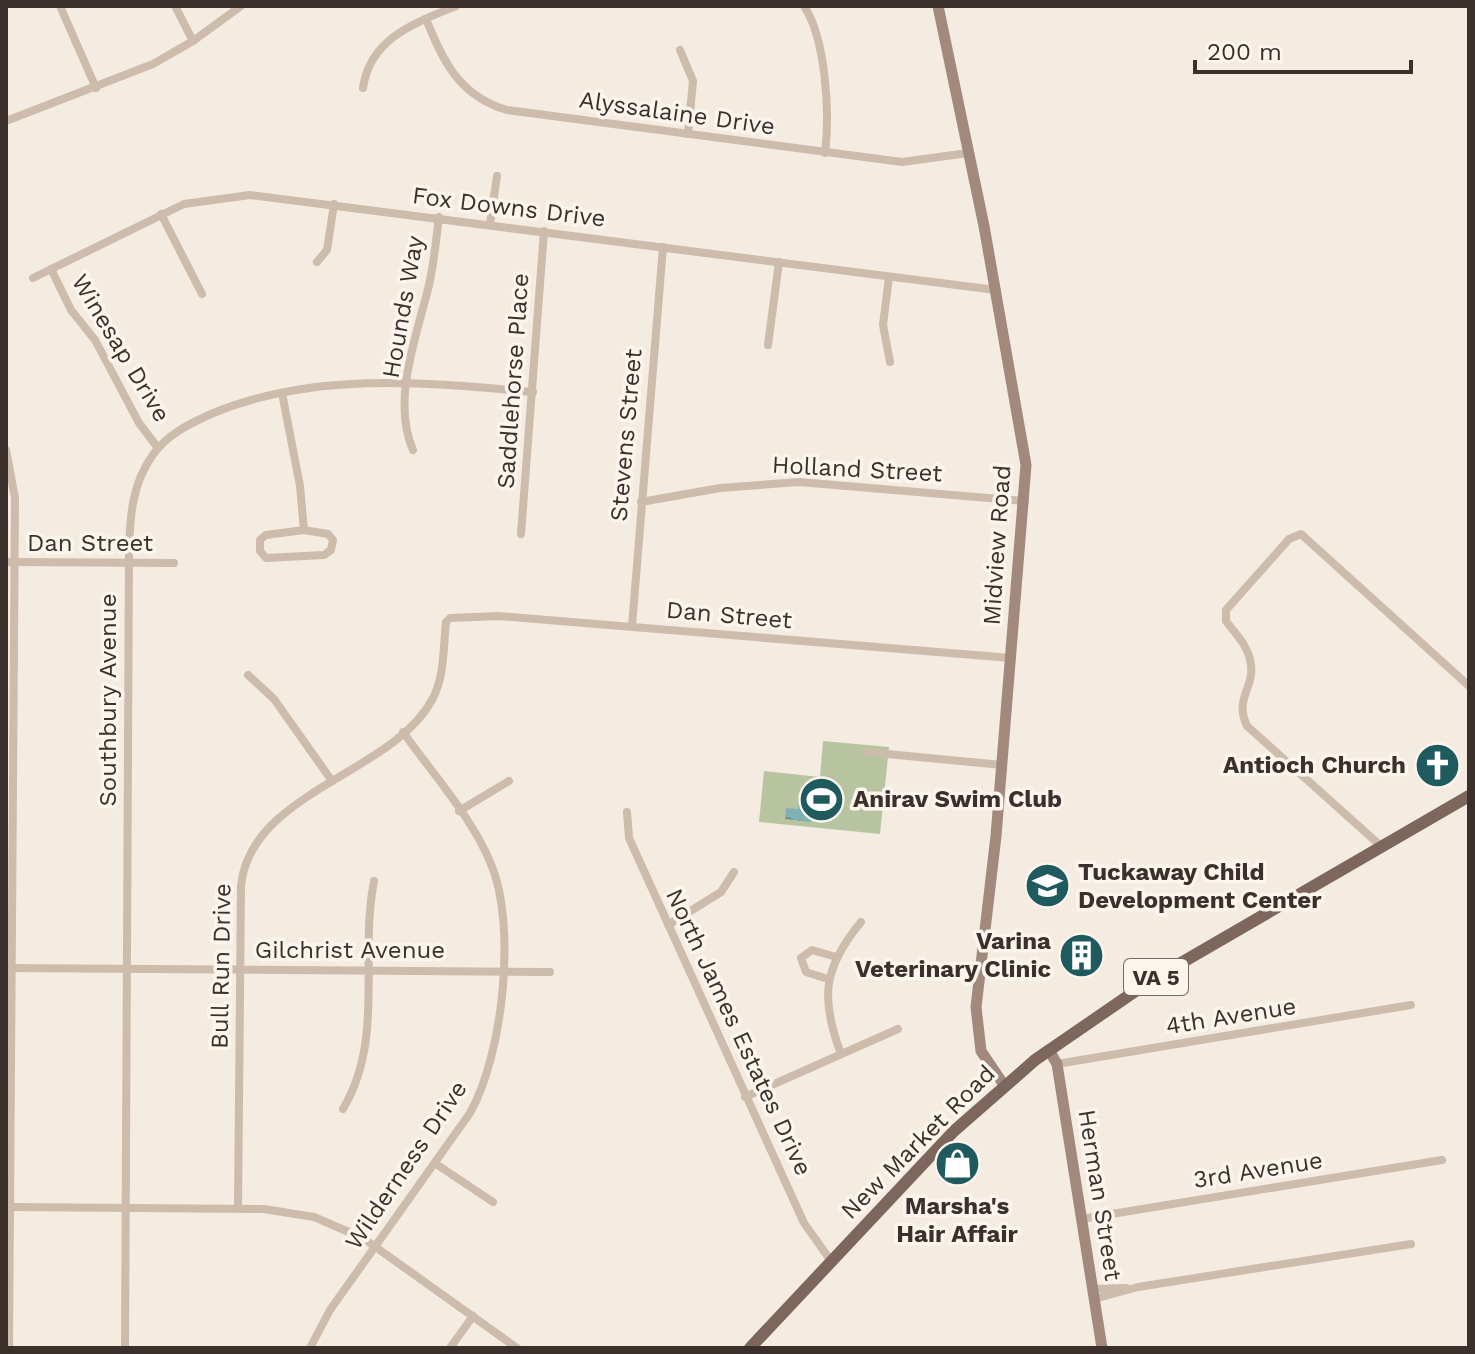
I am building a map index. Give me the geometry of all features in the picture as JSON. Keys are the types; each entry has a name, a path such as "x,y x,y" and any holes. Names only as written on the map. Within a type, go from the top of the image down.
{"main road":[{"name":"New Market Road","path":"750,1348 923,1163 1004,1085 1049,1050 1150,981 1469,796"}],"street":[{"path":"60,6 96,88"},
{"path":"175,6 193,41"},
{"path":"6,121 153,64 193,41 241,6"},
{"path":"363,88 367,65 377,51 399,32 456,6"},
{"path":"804,6 813,26 829,103 825,153"},
{"name":"Midview Road","path":"938,6 996,290 1026,465 1002,765 976,1015 981,1051 1004,1085"},
{"name":"Alyssalaine Drive","path":"426,19 451,73 473,95 490,105 521,113 910,162 968,153"},
{"path":"680,50 693,81 688,134"},
{"path":"490,224 497,176"},
{"name":"Fox Downs Drive","path":"33,278 184,204 237,196 439,217 996,290"},
{"path":"317,262 327,250 334,204"},
{"path":"161,214 202,294"},
{"name":"Hounds Way","path":"413,450 404,431 410,350 428,286 439,217"},
{"name":"Saddlehorse Place","path":"521,534 544,231"},
{"name":"Stevens Street","path":"632,626 663,247"},
{"path":"768,345 779,262"},
{"name":"Winesap Drive","path":"51,269 71,310 95,340 139,423 158,448"},
{"path":"889,277 883,325 890,362"},
{"name":"Southbury Avenue","path":"125,1348 129,562 131,505 144,470 158,448 188,425 282,393 354,382 533,392"},
{"path":"282,393 300,486 304,530"},
{"path":"6,450 15,498 10,562 9,1348"},
{"name":"Holland Street","path":"641,502 720,488 786,482 1025,501"},
{"path":"304,530 328,534 333,540 331,550 324,555 266,558 260,551 260,540 266,535 304,530"},
{"path":"1382,847 1260,741 1243,717 1242,703 1251,662 1245,646 1226,621 1225,614 1289,539 1297,535 1311,540 1469,686"},
{"name":"Dan Street","path":"10,562 174,563"},
{"name":"Dan Street","path":"446,623 450,618 467,615 1011,658"},
{"name":"Bull Run Drive","path":"238,1208 241,886 247,857 266,829 419,718 434,696 441,673 446,623"},
{"path":"248,675 274,699 332,781"},
{"name":"Wilderness Drive","path":"310,1348 330,1310 470,1113 487,1080 499,1034 501,903 496,876 483,847 403,732"},
{"path":"866,752 1002,765"},
{"path":"459,811 509,781"},
{"name":"North James Estates Drive","path":"627,812 629,838 745,1097 809,1231 831,1261"},
{"path":"668,925 721,892 734,872"},
{"path":"343,1109 363,1062 369,1016 374,881"},
{"path":"841,1054 828,1011 828,979 836,957 861,922"},
{"path":"828,979 806,972 801,958 812,950 836,957"},
{"name":"Gilchrist Avenue","path":"9,968 550,972"},
{"name":"4th Avenue","path":"1057,1064 1411,1005"},
{"path":"745,1097 898,1029"},
{"name":"Herman Street","path":"1049,1050 1057,1064 1102,1348"},
{"name":"3rd Avenue","path":"1081,1219 1442,1160"},
{"path":"436,1164 493,1202"},
{"path":"10,1207 238,1208 280,1210 314,1217 354,1233 375,1246 517,1348"},
{"path":"1094,1294 1411,1244"},
{"path":"450,1348 473,1316"}],"green space":[{"name":"Anirav Swim Club","path":"823,741 889,747 880,834 759,822 764,771 820,777"}],"water":[{"path":"800,793 823,796 821,806 813,806 811,822 785,819 786,808 798,809"}],"place":[{"name":"Antioch Church","path":"1437,765"},
{"name":"Anirav Swim Club","path":"822,799"},
{"name":"Tuckaway Child Development Center","path":"1047,886"},
{"name":"Varina Veterinary Clinic","path":"1082,955"},
{"name":"Marsha's Hair Affair","path":"957,1164"}]}
